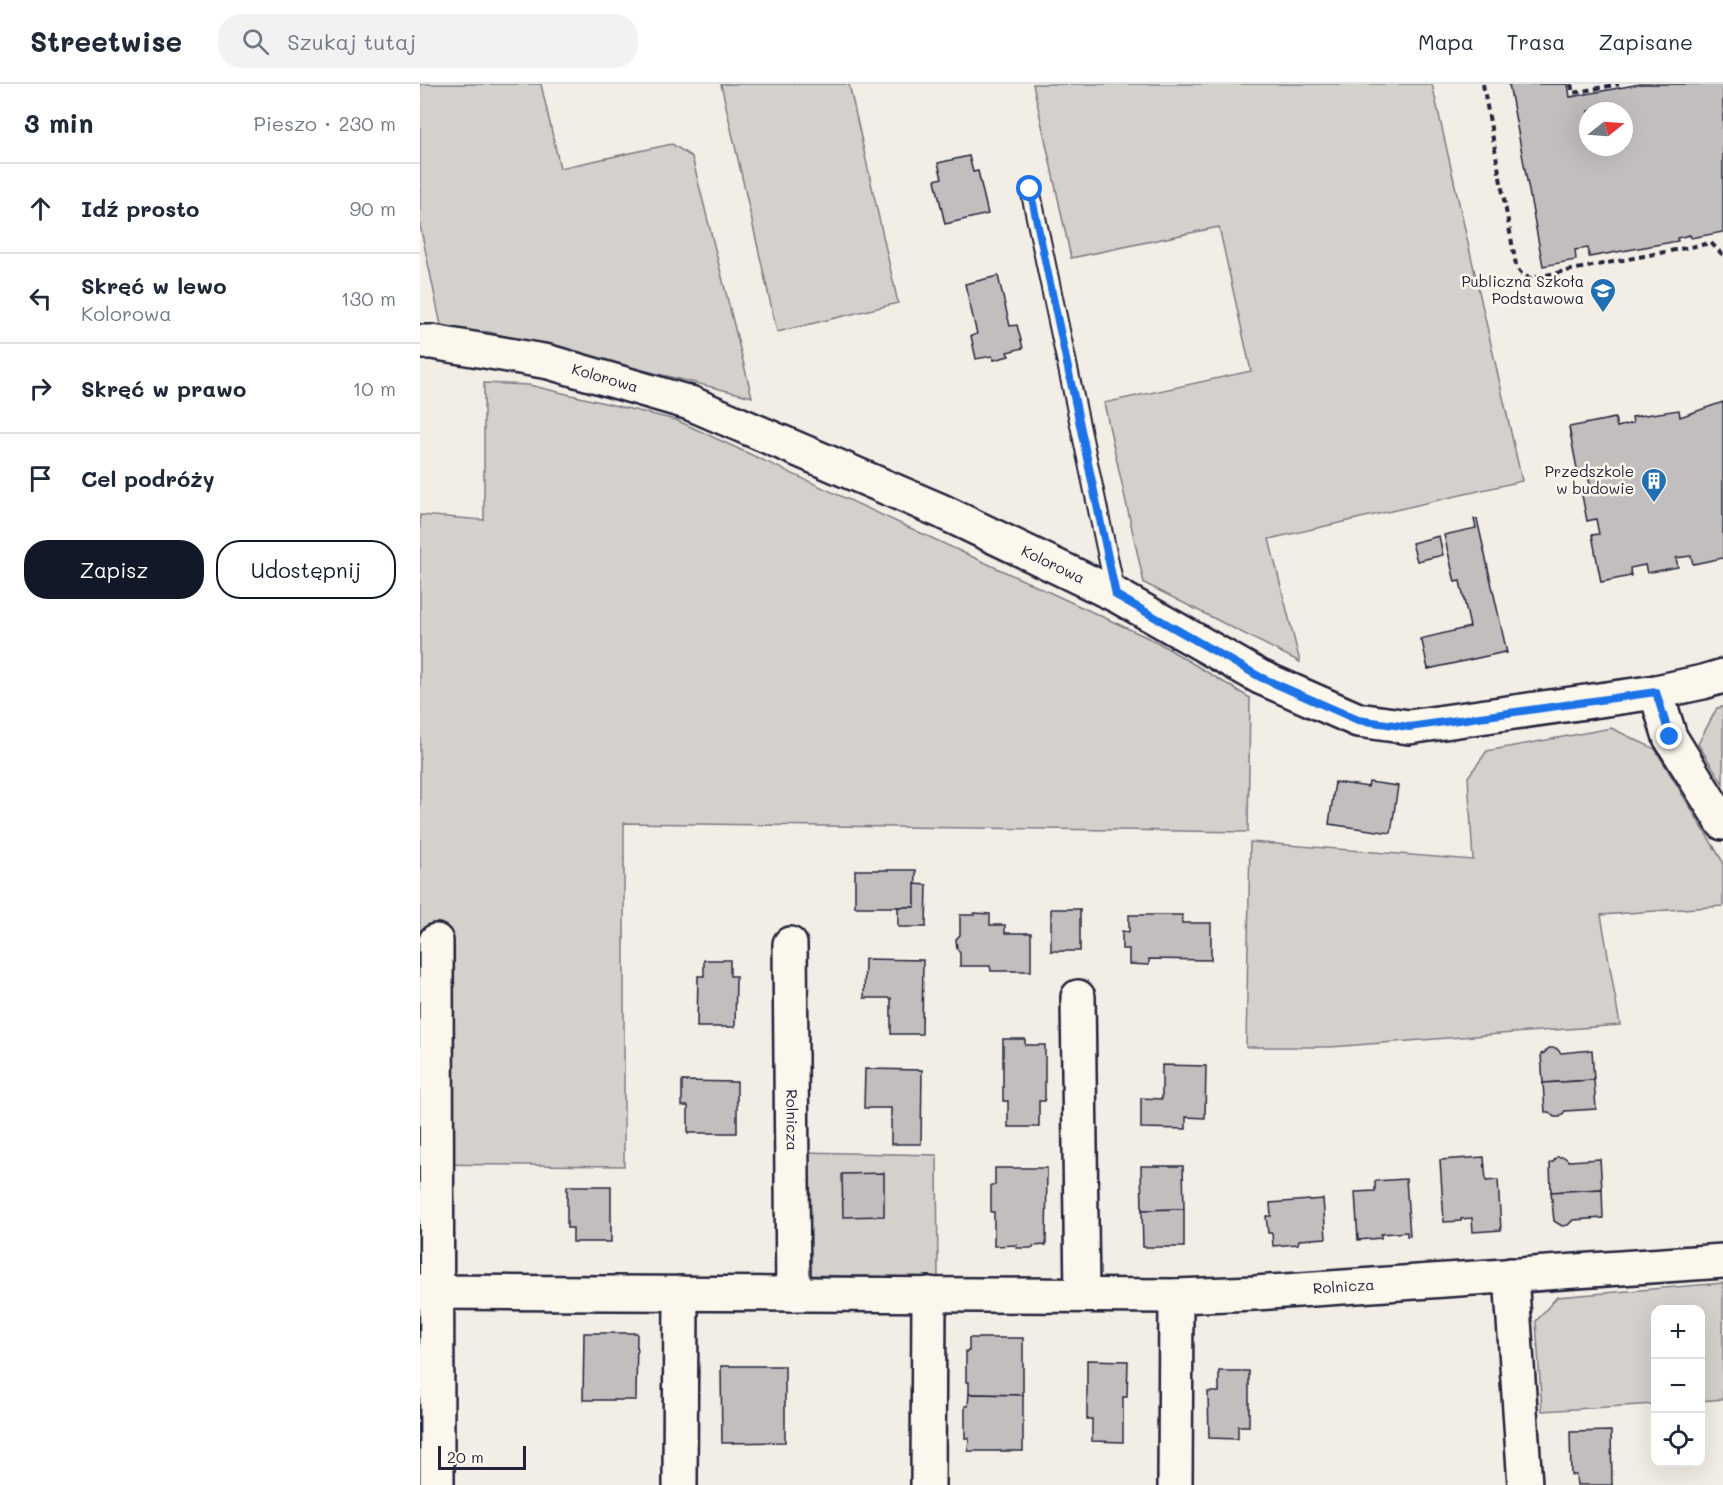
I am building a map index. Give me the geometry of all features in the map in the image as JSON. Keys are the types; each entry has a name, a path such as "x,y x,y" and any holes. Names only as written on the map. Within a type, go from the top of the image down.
{"street":[{"name":"Kolorowa","path":"420,342 432,342 549,362 690,403 941,511 1116,595 1260,677 1358,720 1409,727 1656,692 1723,676"},
{"path":"1656,692 1670,737 1723,823"},
{"path":"436,941 428,1292 437,1485"},
{"name":"Rolnicza","path":"790,944 793,1294"},
{"path":"1078,997 1082,1295"},
{"name":"Rolnicza","path":"428,1292 1176,1296 1255,1293 1723,1261"},
{"path":"1511,1275 1525,1485"},
{"path":"680,1485 681,1293"},
{"path":"928,1485 929,1294"},
{"path":"1175,1485 1176,1296"}],"lane":[{"path":"1030,189 1116,595"}],"path":[{"path":"1483,84 1516,265 1518,272 1523,276 1530,278 1711,243 1723,255"},
{"path":"1571,84 1573,93 1619,84"}],"shaded area":[{"path":"420,84 541,84 560,168 672,144 692,157 752,397 489,332 442,330 420,225"},
{"path":"721,84 849,84 898,303 777,332"},
{"path":"1033,84 1432,84 1522,481 1269,539 1300,662 1144,583 1104,403 1251,371 1219,227 1071,258"},
{"path":"484,383 529,385 676,420 1157,642 1250,698 1248,832 624,823 624,1166 420,1164 420,515 484,520"},
{"path":"1723,707 1723,784 1698,744 1717,708"},
{"path":"1611,728 1655,749 1723,862 1723,906 1601,915 1620,1025 1330,1047 1246,1047 1250,842 1473,860 1468,777 1487,751"},
{"path":"803,1152 937,1155 938,1278 805,1275"},
{"path":"1723,1283 1723,1399 1705,1401 1705,1305 1651,1305 1651,1404 1542,1411 1536,1321 1557,1297"}],"building":[{"path":"1509,84 1568,84 1570,97 1640,84 1723,84 1723,232 1691,238 1690,235 1677,238 1678,241 1589,257 1588,248 1575,250 1576,260 1543,266"},
{"path":"969,156 973,172 978,171 988,214 945,224 935,180 942,178 938,163"},
{"path":"998,276 1010,326 1017,325 1023,348 1007,352 1009,356 994,360 992,356 976,359 971,336 977,334 965,284"},
{"name":"Przedszkole w budowie","path":"1723,402 1723,558 1693,564 1691,556 1676,558 1678,567 1647,573 1645,565 1630,568 1631,576 1601,582 1592,535 1599,534 1596,519 1587,521 1581,490 1591,488 1587,472 1578,474 1569,427 1615,418 1617,427 1633,423 1632,417 1679,410 1680,417"},
{"path":"1474,519 1477,519 1507,653 1428,669 1420,639 1470,627 1460,581 1455,582 1444,535 1476,528"},
{"path":"1439,536 1443,555 1417,561 1412,543"},
{"path":"1335,782 1368,787 1369,782 1398,786 1391,833 1329,824"},
{"path":"855,870 916,870 915,907 855,907"},
{"path":"915,884 927,885 926,927 898,927 898,907 915,907"},
{"path":"1051,909 1080,909 1080,951 1051,951"},
{"path":"974,913 990,914 990,925 1005,925 1005,933 1031,933 1031,971 991,971 990,966 960,966 960,953 956,939 960,935 960,915 975,915"},
{"path":"1129,915 1182,915 1182,923 1211,923 1211,960 1149,959 1149,965 1129,964 1129,949 1122,949 1122,931 1129,932"},
{"path":"865,959 923,960 922,1034 891,1034 891,998 864,998"},
{"path":"704,960 730,960 730,976 736,976 735,1027 697,1027 698,976 704,976"},
{"path":"1003,1039 1025,1039 1025,1045 1045,1045 1045,1101 1039,1101 1039,1127 1008,1127 1008,1101 1003,1101"},
{"path":"1549,1048 1556,1048 1561,1053 1592,1050 1594,1080 1543,1083 1541,1054"},
{"path":"1162,1065 1206,1066 1205,1118 1186,1117 1186,1129 1141,1128 1141,1098 1162,1099"},
{"path":"865,1069 922,1070 921,1144 891,1144 891,1108 864,1108"},
{"path":"1594,1080 1596,1109 1565,1111 1560,1117 1554,1117 1549,1112 1545,1112 1543,1083"},
{"path":"682,1081 737,1082 737,1133 688,1133 688,1106 682,1106"},
{"path":"1484,1157 1486,1181 1498,1180 1501,1230 1473,1232 1472,1218 1444,1222 1440,1160"},
{"path":"1557,1157 1564,1157 1569,1161 1600,1159 1602,1189 1551,1192 1550,1163"},
{"path":"1141,1166 1183,1166 1184,1209 1142,1210"},
{"path":"995,1168 1047,1168 1046,1245 1033,1246 1033,1248 1016,1248 1017,1245 994,1246 991,1185 995,1185"},
{"path":"884,1173 884,1216 843,1217 842,1174"},
{"path":"1406,1179 1410,1236 1407,1236 1407,1232 1381,1234 1381,1238 1358,1240 1355,1192 1375,1191 1375,1181"},
{"path":"567,1186 611,1186 611,1242 573,1242 573,1228 567,1228"},
{"path":"1602,1189 1603,1218 1573,1220 1568,1225 1562,1226 1554,1221 1551,1192"},
{"path":"1323,1199 1326,1238 1299,1240 1298,1244 1273,1246 1272,1233 1268,1233 1266,1216 1271,1216 1270,1203"},
{"path":"1184,1209 1184,1247 1143,1247 1142,1210"},
{"path":"584,1333 637,1333 636,1400 583,1400"},
{"path":"969,1338 1023,1338 1023,1395 969,1394 969,1382 966,1382 966,1351 969,1351"},
{"path":"1087,1360 1128,1361 1127,1397 1123,1397 1123,1442 1092,1441 1092,1419 1087,1419"},
{"path":"721,1366 785,1366 785,1442 722,1443"},
{"path":"1219,1371 1249,1371 1249,1426 1238,1426 1238,1439 1209,1438 1208,1392 1219,1392"},
{"path":"969,1394 1023,1395 1023,1451 968,1451 969,1438 965,1438 965,1406 968,1406"},
{"path":"1611,1431 1612,1485 1577,1485 1576,1475 1571,1475 1570,1432"}],"place":[{"name":"Publiczna Szkoła Podstawowa","path":"1603,314"},
{"name":"Przedszkole w budowie","path":"1654,504"}],"route":[{"path":"1030,189 1116,595 1260,677 1358,720 1409,727 1656,692 1670,737"}]}
